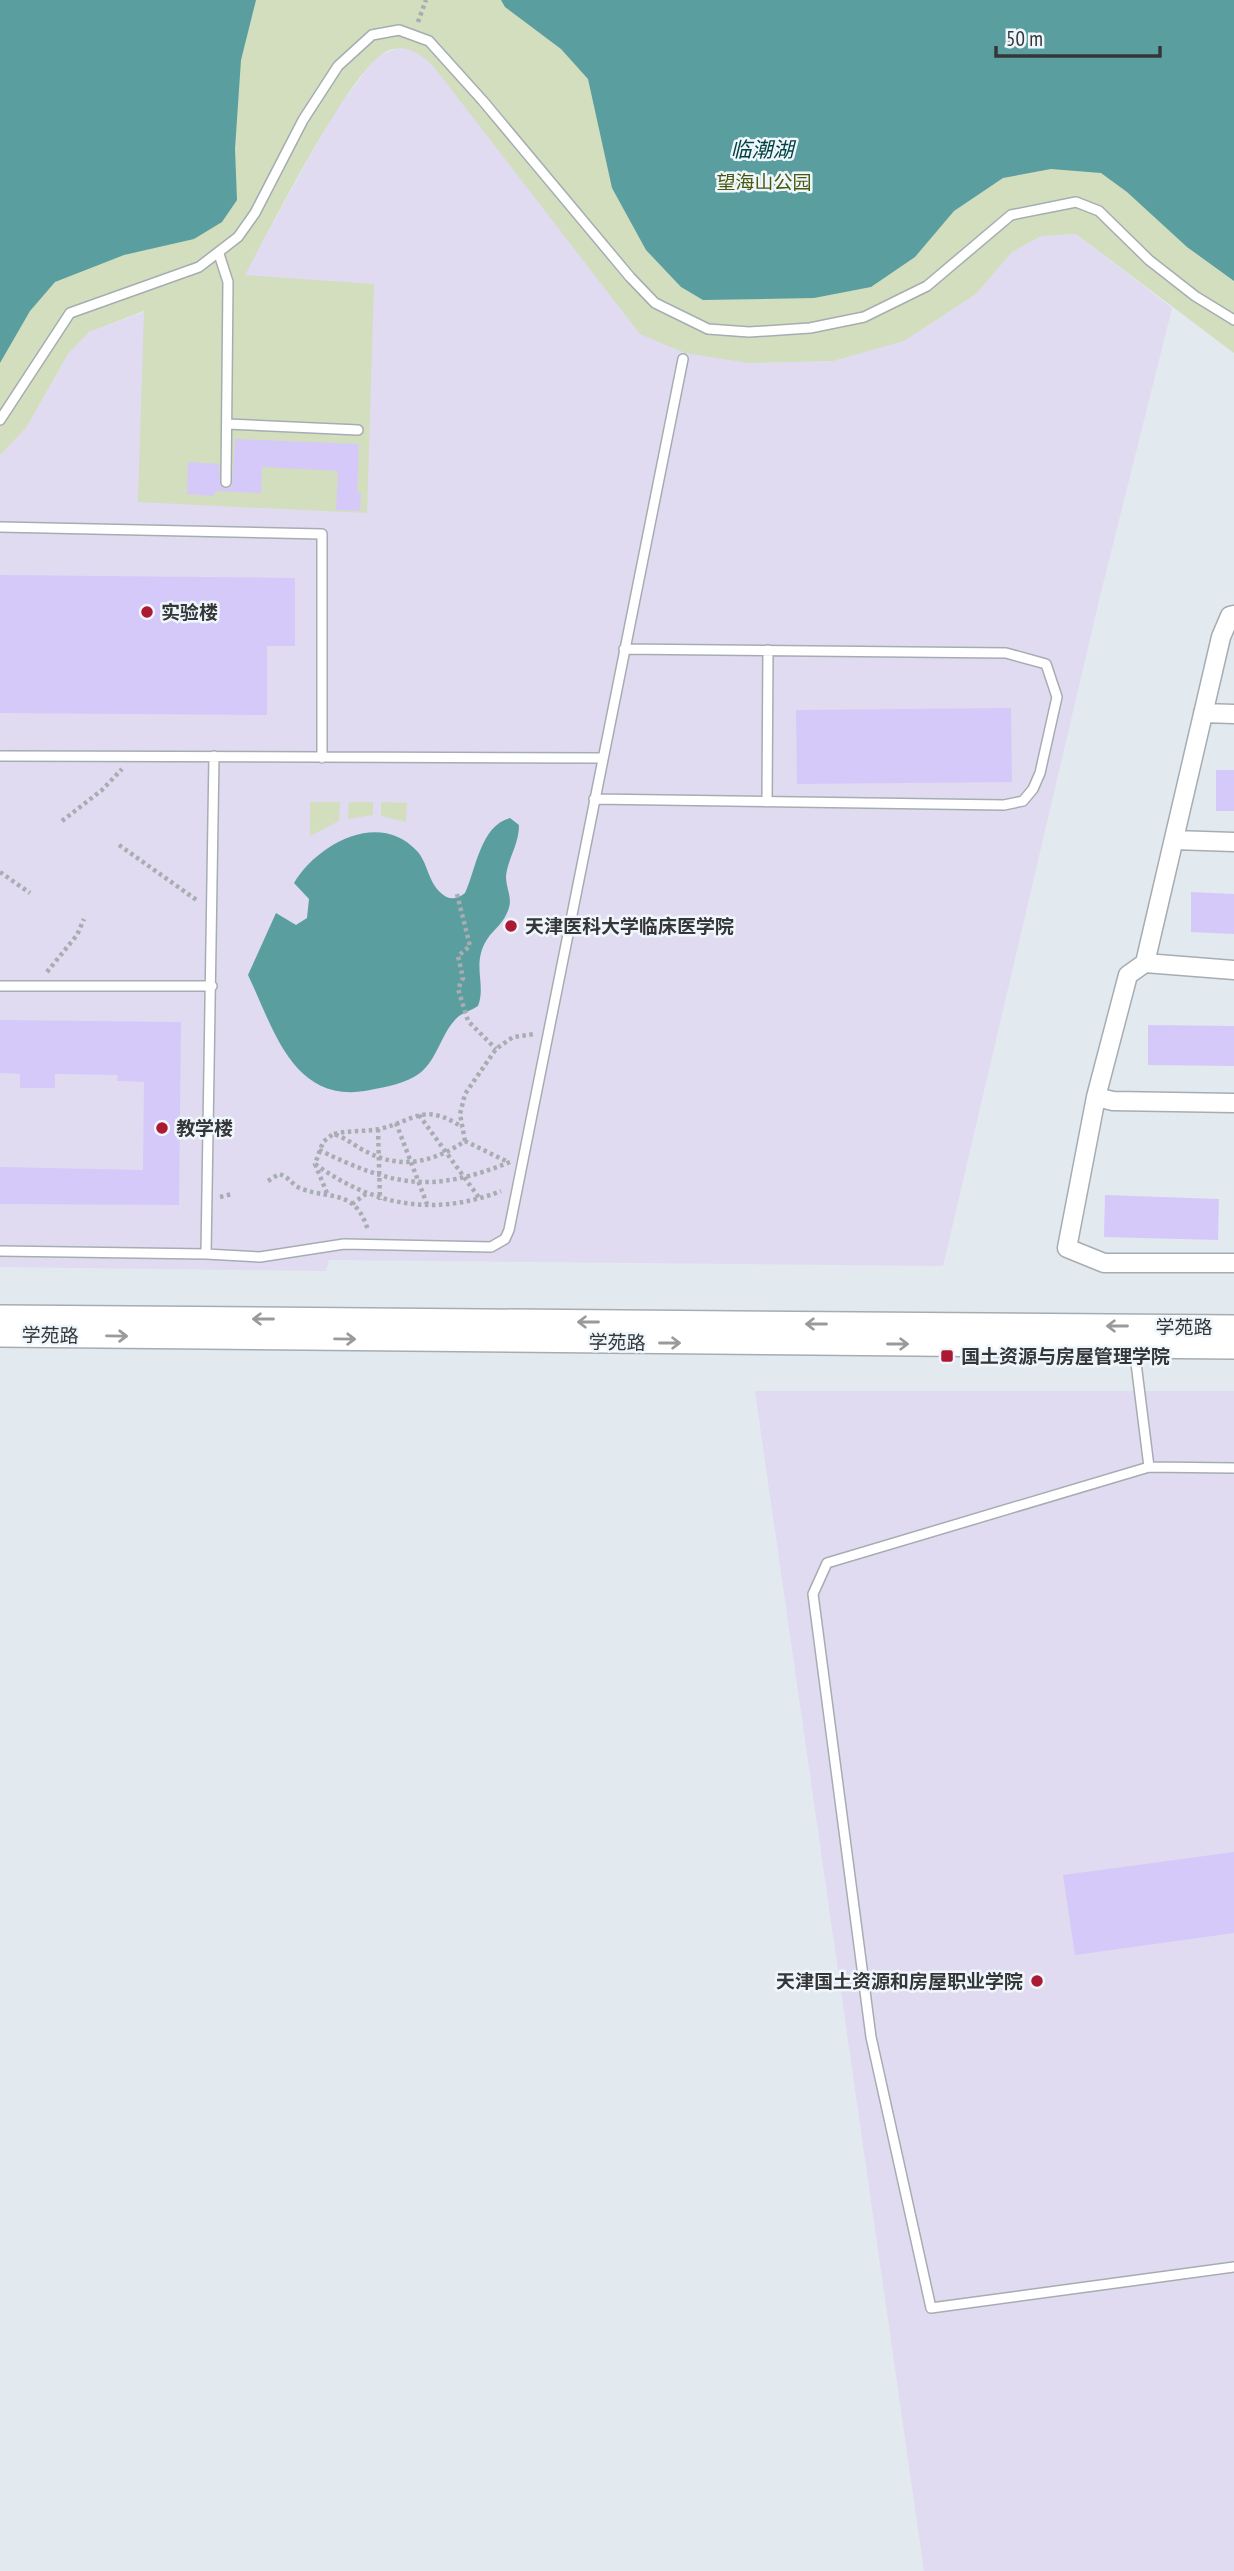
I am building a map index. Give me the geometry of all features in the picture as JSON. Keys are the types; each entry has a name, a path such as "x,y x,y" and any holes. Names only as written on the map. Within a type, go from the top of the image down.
{"street":[{"path":"1145,963 1221,637 1230,616 1234,615"},
{"path":"1203,713 1234,714"},
{"path":"1174,840 1234,842"},
{"path":"1234,970 1145,963 1128,975 1096,1097 1067,1248 1104,1263 1234,1264"},
{"path":"1096,1097 1113,1101 1234,1102"},
{"name":"学苑路","path":"0,1317 1234,1327"},
{"name":"学苑路","path":"0,1335 1234,1347"}],"lane":[{"path":"0,420 70,313 198,267 219,254 238,237 255,213 303,120 338,66 372,35 399,30 429,41 655,303 708,329 749,332 810,328 864,317 927,286 1011,215 1076,202 1099,211 1149,260 1195,296 1234,320"},
{"path":"219,254 229,282 226,482"},
{"path":"0,1251 260,1256 324,1247 370,1245 491,1247 505,1238 524,1156 683,359"},
{"path":"227,424 358,430"},
{"path":"0,527 322,534 322,758"},
{"path":"594,799 1004,805 1023,801 1033,789 1040,773 1057,697 1046,664 1006,653 624,649"},
{"path":"767,802 768,650"},
{"path":"206,1254 214,755"},
{"path":"0,756 602,758"},
{"path":"0,986 212,986"},
{"path":"1134,1346 1149,1467"},
{"path":"1234,1468 1149,1467 827,1563 813,1594 872,2037 931,2308 1234,2267"}],"path":[{"path":"413,35 426,0"},
{"path":"62,821 116,778 133,755"},
{"path":"119,845 212,910"},
{"path":"0,872 30,894"},
{"path":"457,894 470,946 458,956 463,978 458,989 468,1021 496,1049"},
{"path":"44,986 47,970 77,935 84,919"},
{"path":"465,1141 461,1102 496,1049 523,1033 548,1034"},
{"path":"327,1193 315,1164 319,1150 333,1134 378,1129 418,1114 442,1115 462,1127"},
{"path":"418,1114 480,1199"},
{"path":"396,1123 426,1204"},
{"path":"378,1129 380,1199"},
{"path":"333,1134 378,1158 411,1163 447,1154 465,1141"},
{"path":"465,1141 508,1163"},
{"path":"319,1150 379,1177 418,1182 465,1178 524,1156"},
{"path":"315,1164 366,1194 380,1199 426,1204 452,1206 518,1185"},
{"path":"268,1181 279,1174 304,1190 347,1199 368,1228 370,1245"},
{"path":"352,1204 366,1194"}],"shaded area":[{"name":"天津医科大学临床医学院","path":"399,48 412,49 424,57 749,363 833,361 904,341 976,294 1012,252 1041,236 1076,234 1172,308 1101,592 943,1266 329,1260 326,1271 0,1267 0,455 26,428 68,354 89,332 244,276 332,116 376,57"},
{"name":"天津国土资源和房屋职业学院","path":"755,1391 1234,1391 1234,2571 924,2571"}],"green space":[{"name":"望海山公园","path":"0,0 1234,0 1234,353 1076,234 1041,236 1012,252 976,294 904,341 833,361 749,363 685,353 640,334 434,67 413,51 401,48 387,51 371,64 353,87 311,153 245,275 374,284 367,513 138,502 144,311 89,332 68,354 26,428 0,455"},
{"path":"310,802 340,802 339,821 310,836"},
{"path":"349,802 373,802 373,815 348,819"},
{"path":"381,802 407,803 406,822 381,816"}],"water":[{"path":"0,0 256,0 241,60 235,149 237,200 222,222 194,239 124,255 55,282 30,311 0,363"},
{"name":"临潮湖","path":"501,0 1234,0 1234,281 1187,247 1127,192 1101,173 1051,169 1003,178 954,211 915,257 871,287 814,298 703,300 681,287 646,250 612,188 588,79 561,49 505,7"},
{"path":"510,818 519,825 506,876 510,903 504,918 487,940 481,953 481,993 478,1006 453,1022 426,1067 403,1082 370,1090 344,1092 322,1086 304,1075 278,1039 248,975 276,913 296,925 307,918 309,899 294,883 304,869 317,856 350,837 385,833 402,839 417,851 437,889 447,897 456,898 465,893 485,839 500,823"}],"building":[{"path":"235,439 359,444 357,492 361,493 360,511 336,510 338,471 262,467 261,493 215,491 214,496 187,494 188,462 219,464 220,485 225,489 232,486"},
{"name":"实验楼","path":"0,575 295,578 295,646 267,646 267,715 0,713"},
{"path":"1011,708 1012,782 797,784 796,710"},
{"path":"1216,770 1234,770 1234,811 1216,811"},
{"path":"1191,892 1234,894 1234,934 1191,932"},
{"name":"教学楼","path":"0,1020 181,1022 179,1205 0,1204 0,1167 143,1170 144,1082 117,1081 118,1075 55,1074 55,1088 20,1088 20,1074 0,1073"},
{"path":"1148,1025 1234,1026 1234,1066 1148,1065"},
{"path":"1105,1195 1219,1199 1218,1240 1104,1237"},
{"path":"1234,1852 1234,1933 1075,1955 1063,1875"}],"place":[{"name":"实验楼","path":"147,612"},
{"name":"天津医科大学临床医学院","path":"511,926"},
{"name":"教学楼","path":"162,1128"},
{"name":"国土资源与房屋管理学院","path":"947,1356"},
{"name":"天津国土资源和房屋职业学院","path":"1037,1981"}]}
